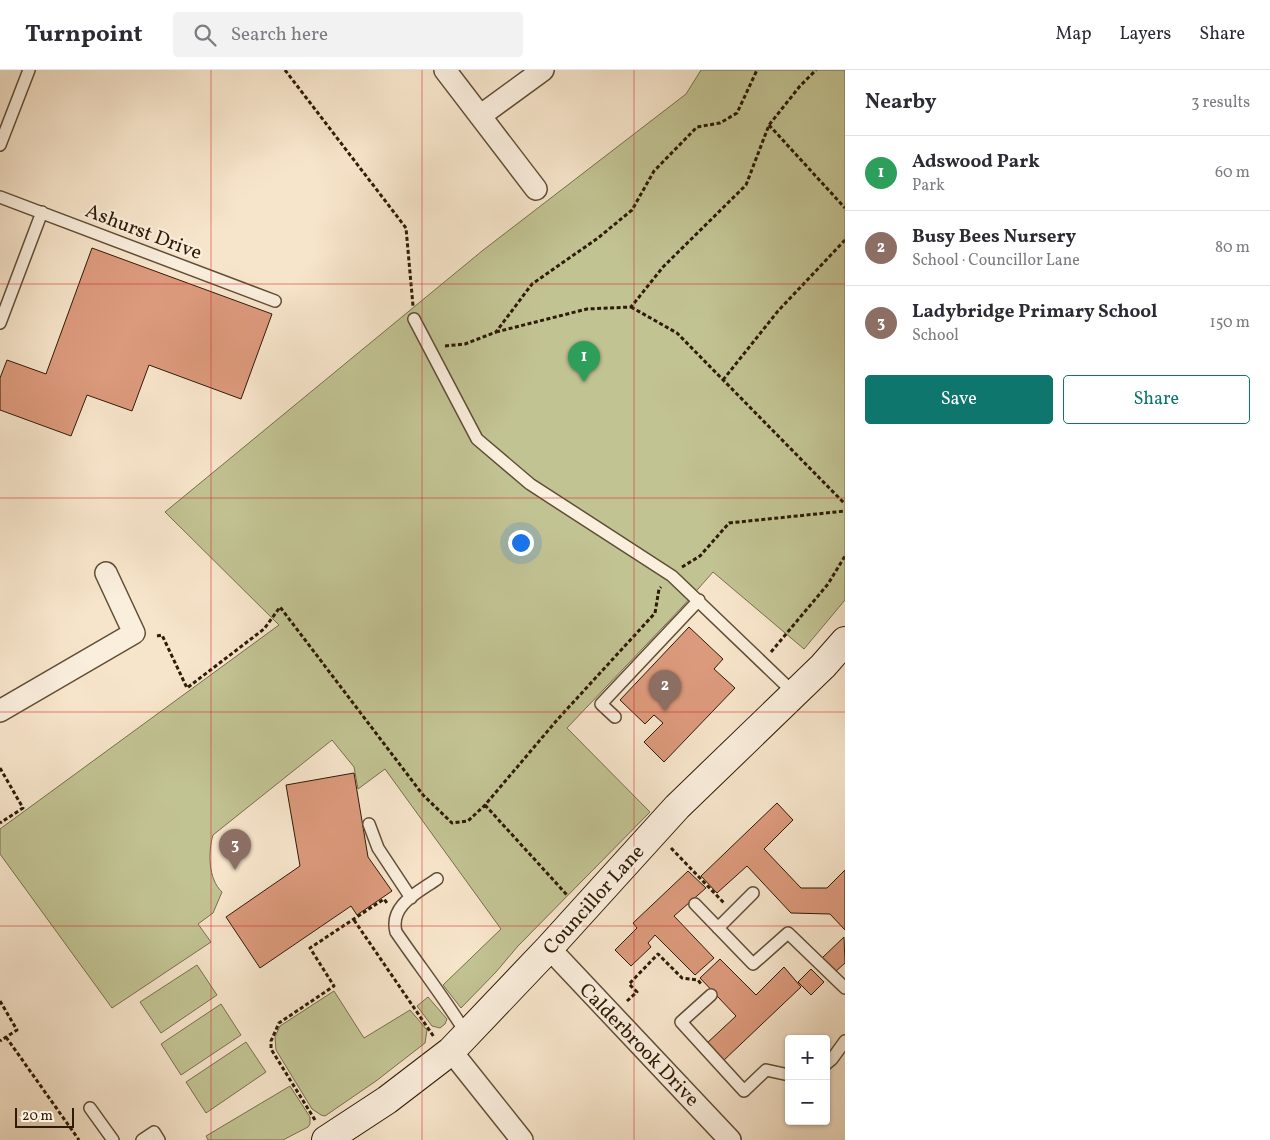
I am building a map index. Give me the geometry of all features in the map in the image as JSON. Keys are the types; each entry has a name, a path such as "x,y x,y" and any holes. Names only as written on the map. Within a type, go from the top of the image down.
{"street":[{"path":"445,70 536,189"},
{"path":"480,116 543,70"},
{"path":"0,711 134,634 106,573"},
{"name":"Councillor Lane","path":"327,1140 387,1100 454,1048 549,948 677,807 794,694 845,641"},
{"name":"Calderbrook Drive","path":"549,948 730,1140"},
{"path":"454,1048 522,1140"}],"lane":[{"path":"0,145 29,70"},
{"name":"Ashurst Drive","path":"0,197 275,302"},
{"path":"0,323 42,212"},
{"path":"414,319 477,440 530,484 672,576 699,600 794,694"},
{"path":"615,717 601,704 699,600"},
{"path":"369,824 378,848 411,898"},
{"path":"437,880 400,907 395,916 394,925 396,932 436,990 454,1012 454,1048"},
{"path":"718,928 752,893"},
{"path":"696,904 753,964 788,933 845,988"},
{"path":"711,995 681,1022 744,1091 766,1070 785,1074"},
{"path":"830,1061 845,1041"},
{"path":"90,1108 113,1140"},
{"path":"142,1140 154,1132 160,1140"}],"path":[{"path":"285,70 406,228 414,319"},
{"path":"496,332 532,284 598,238 632,210 654,171 698,127 720,123 736,113 757,70"},
{"path":"631,307 663,267 746,185 769,124 800,86 816,70"},
{"path":"769,124 845,208"},
{"path":"723,380 778,311 845,240"},
{"path":"430,347 465,344 496,332 588,309 631,307 676,333 845,504"},
{"path":"156,636 162,634 188,688 264,629 280,606 424,795 452,822 468,821 485,805 556,720 655,613 660,589 686,564 700,556 729,523 845,511"},
{"path":"762,662 828,584 845,556"},
{"path":"0,768 23,808 0,822"},
{"path":"485,805 571,899"},
{"path":"655,832 733,912"},
{"path":"327,1140 271,1049 271,1041 279,1023 334,986 310,948 384,899 395,916"},
{"path":"354,920 429,1029 454,1048"},
{"path":"613,1016 637,992 629,984 658,954 682,978 698,980 711,995"},
{"path":"0,1000 17,1030 0,1041"},
{"path":"6,1038 78,1140"}],"green space":[{"path":"701,70 845,70 845,600 804,649 713,572 567,728 650,812 518,946 461,1008 443,985 501,929 385,769 358,789 354,767 332,740 213,835 210,849 210,865 217,887 222,892 213,913 198,924 211,942 112,1008 0,854 0,829 279,625 165,512 482,251 686,94"},
{"path":"197,965 217,995 161,1033 140,1002"},
{"path":"334,991 364,1038 410,1010 427,1030 425,1043 376,1081 325,1116 312,1109 276,1050 275,1037 280,1026"},
{"path":"428,997 447,1019 440,1028 432,1026 417,1006"},
{"path":"221,1004 241,1035 181,1075 161,1044"},
{"path":"246,1042 266,1072 206,1113 186,1082"},
{"path":"290,1086 310,1117 308,1127 283,1140 208,1140 206,1136"}],"building":[{"path":"92,248 272,314 241,399 149,365 132,411 87,395 71,436 0,410 0,378 7,360 46,374"},
{"path":"689,627 723,659 714,669 735,688 664,762 644,742 663,723 654,715 645,724 620,700"},
{"path":"354,773 368,857 392,891 357,915 351,906 260,968 226,917 300,866 286,785"},
{"path":"777,803 793,820 764,849 801,888 827,888 845,870 845,930 830,914 791,913 747,866 717,893 701,876"},
{"path":"688,871 706,888 674,916 714,958 695,975 655,935 648,943 651,947 631,966 615,950 637,928 633,923"},
{"path":"844,937 845,963 835,972 822,958"},
{"path":"720,959 756,995 784,967 801,987 722,1062 706,1044 736,1016 700,978"},
{"path":"811,969 824,982 811,995 798,982"}],"place":[{"name":"Adswood Park","path":"584,382"},
{"name":"Busy Bees Nursery","path":"665,711"},
{"name":"Ladybridge Primary School","path":"235,870"}]}
